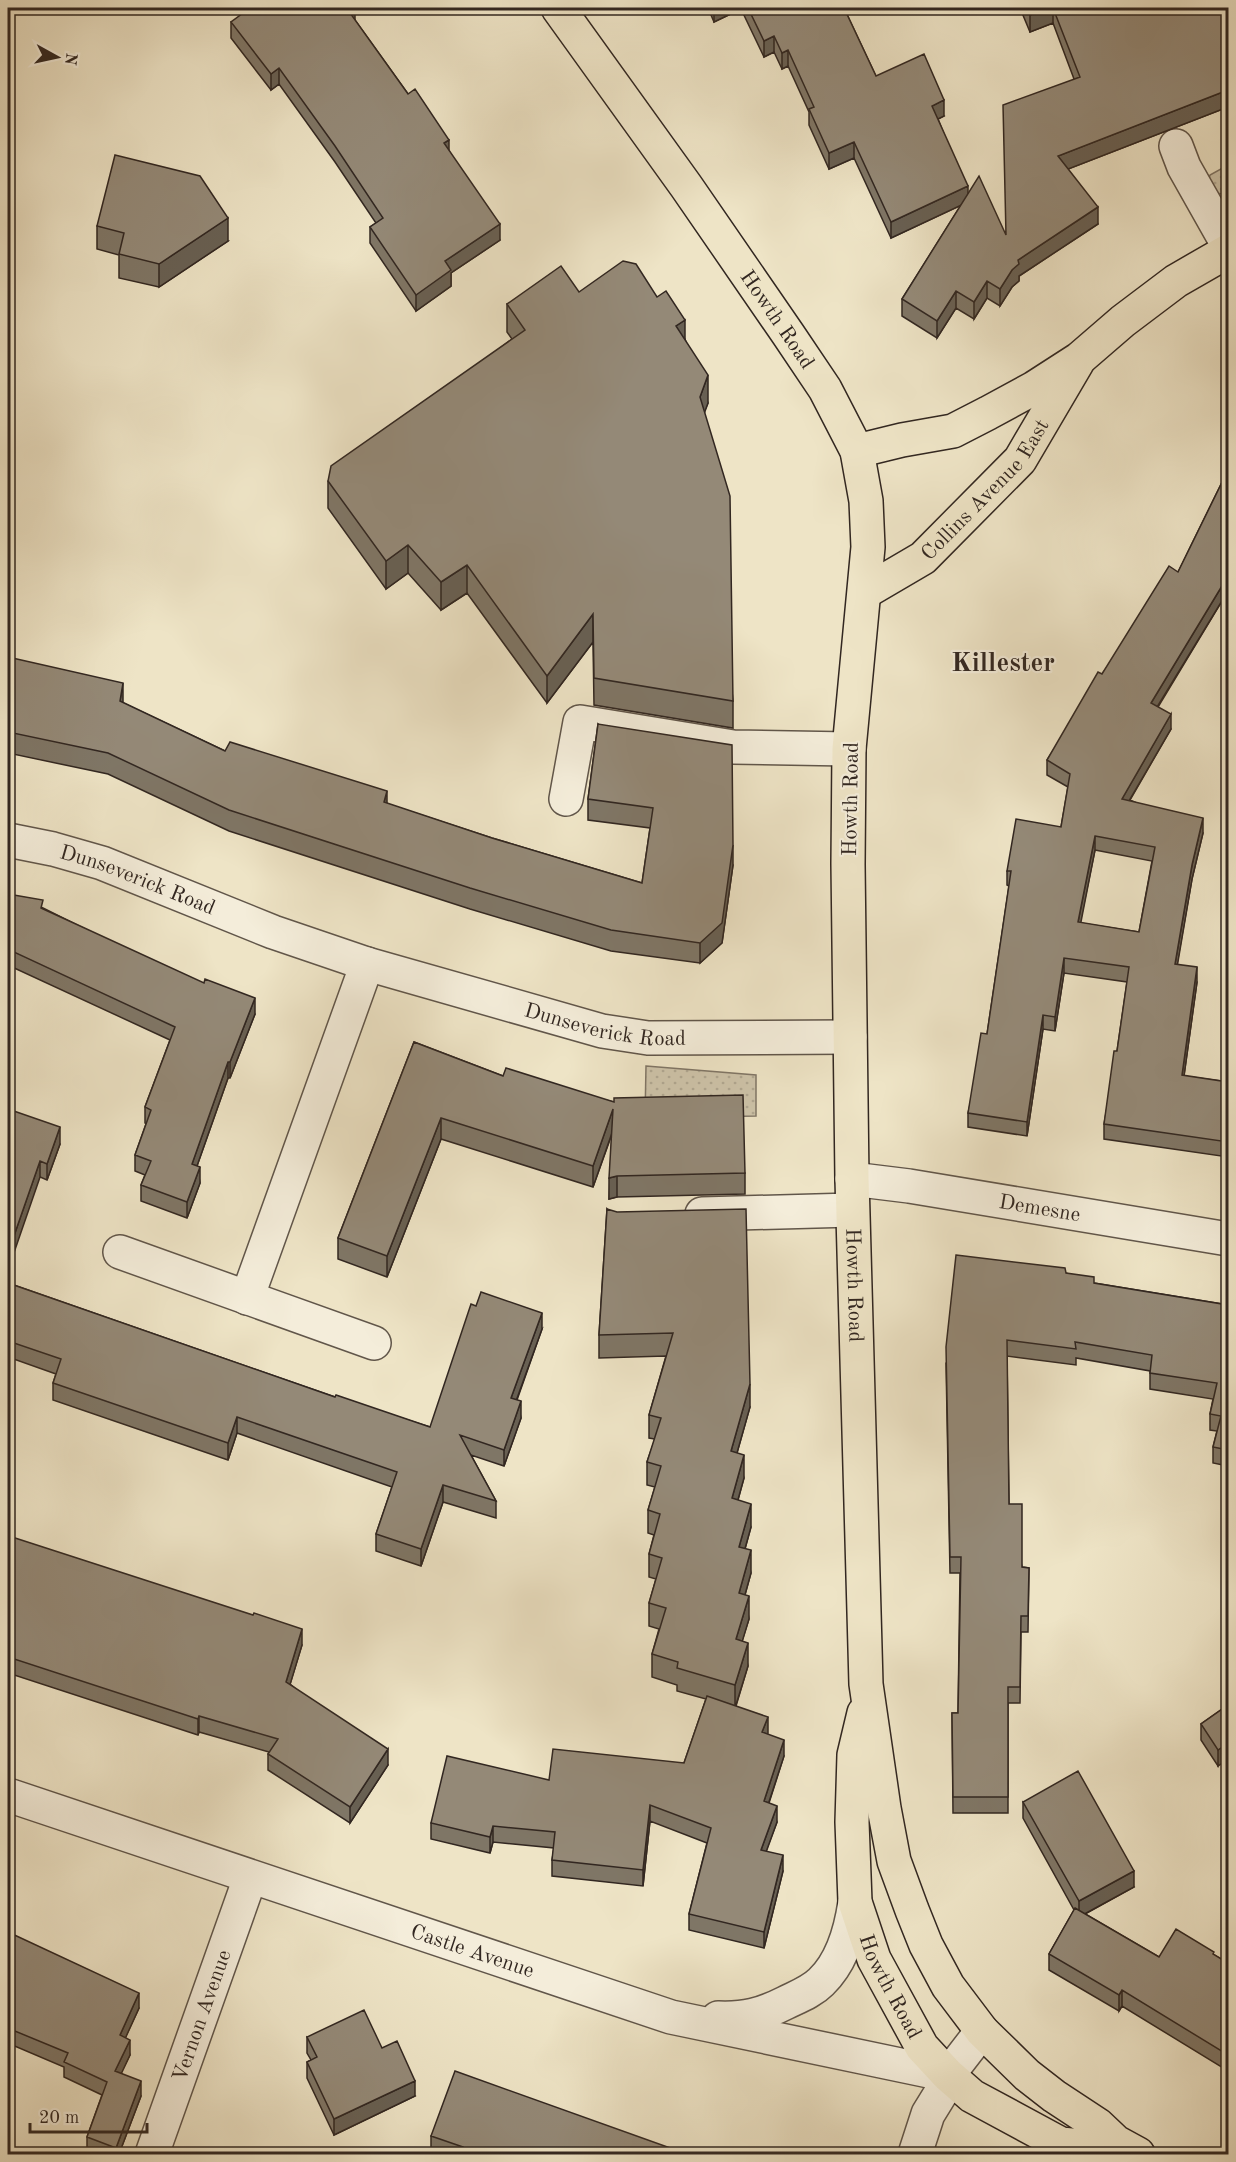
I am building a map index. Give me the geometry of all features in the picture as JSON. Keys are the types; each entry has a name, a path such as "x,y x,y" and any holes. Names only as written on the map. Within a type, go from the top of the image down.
{"main road":[{"name":"Howth Road","path":"558,8 686,186 825,389 857,451 866,501 868,547 849,749 852,1195 866,1684 884,1808 894,1861 926,1945 948,1986 982,2031 1028,2075 1134,2153"},
{"name":"Collins Avenue East","path":"857,451 953,431 1034,388 1079,359 1123,321 1176,282 1228,251"},
{"name":"Collins Avenue East","path":"865,592 923,558 1020,460 1079,359"},
{"name":"Howth Road","path":"866,1684 863,1715 854,1755 852,1822 855,1902 874,1959 898,2005 922,2047 972,2096 1061,2144 1134,2153"}],"street":[{"path":"1176,146 1184,167 1228,245"},
{"path":"566,799 580,722 733,747 849,749"},
{"name":"Dunseverick Road","path":"8,840 53,849 102,863 273,932 367,964 602,1031 648,1038 850,1037"},
{"path":"247,1298 367,964"},
{"name":"Demesne","path":"675,1215 920,1188 1228,1239"},
{"path":"120,1252 374,1343"},
{"name":"Castle Avenue","path":"8,1795 250,1878 671,2017 948,2075"},
{"name":"Vernon Avenue","path":"152,2154 250,1878"},
{"path":"671,2017 732,2019 754,2017 806,1993 832,1970 853,1919 855,1902"},
{"path":"915,2154 928,2114 944,2088 948,2075 982,2031"}],"shaded area":[{"path":"1228,165 1228,193 1218,193 1208,181 1210,175"},
{"path":"646,1066 756,1075 756,1116 645,1118"}],"building":[{"path":"250,8 354,8 350,13 408,94 415,89 449,140 444,143 500,224 445,261 451,270 416,295 370,227 383,218 335,146 279,68 271,74 231,22"},
{"path":"748,8 844,8 876,76 924,54 944,100 932,106 968,186 891,222 854,142 829,153 809,109 814,107 788,50 782,53 774,36 764,41"},
{"path":"1027,8 1050,8 1030,15"},
{"path":"1053,8 1228,8 1228,90 1058,156 1098,207 1018,260 1019,264 1012,270 1000,289 987,281 974,302 956,291 937,321 902,299 979,176 1006,235 1003,105 1080,77"},
{"path":"115,155 200,176 228,218 159,264 119,254 124,233 97,226"},
{"path":"623,261 636,264 657,297 666,291 685,320 676,326 708,375 700,397 730,496 733,701 594,678 593,614 547,676 467,565 441,582 408,545 386,561 328,481 331,466 525,330 507,304 561,266 579,292"},
{"path":"1228,470 1228,576 1151,703 1171,714 1122,799 1203,818 1192,865 1175,964 1197,967 1182,1075 1228,1082 1228,1142 1104,1124 1129,967 1064,958 1055,1017 1043,1015 1027,1122 968,1113 981,1033 987,1034 1011,871 1007,871 1016,819 1061,827 1070,774 1047,760 1098,672 1102,674 1169,566 1178,572","holes":["1095,836 1155,847 1139,932 1078,922"]},
{"path":"8,657 123,683 120,701 225,751 230,742 387,791 384,802 492,838 642,883 653,808 588,799 598,724 732,745 733,845 722,923 700,943 611,930 470,888 229,810 108,753 8,732"},
{"path":"8,894 43,900 41,908 204,983 205,979 255,998 230,1062 228,1062 192,1164 200,1167 187,1202 141,1185 151,1161 135,1155 151,1110 145,1107 175,1027 12,951 8,982"},
{"path":"414,1042 503,1076 506,1068 614,1102 614,1098 743,1095 745,1173 609,1178 613,1109 593,1166 441,1118 387,1256 338,1238"},
{"path":"8,1109 60,1127 47,1164 40,1161 8,1253"},
{"path":"607,1209 617,1212 746,1209 750,1384 731,1451 744,1455 732,1498 751,1504 739,1547 751,1550 739,1593 749,1596 736,1639 748,1643 735,1685 677,1668 678,1662 652,1654 666,1608 649,1603 662,1558 649,1554 660,1514 648,1510 661,1466 647,1462 661,1418 649,1415 673,1333 599,1335"},
{"path":"956,1255 1065,1268 1066,1273 1094,1277 1094,1283 1228,1305 1228,1450 1213,1447 1221,1416 1210,1414 1217,1383 1150,1373 1152,1355 1075,1342 1076,1349 1007,1340 1009,1504 1022,1504 1022,1567 1029,1568 1028,1616 1021,1616 1020,1687 1008,1687 1008,1797 953,1797 952,1713 958,1713 961,1557 950,1557 946,1347"},
{"path":"8,1283 335,1397 336,1395 430,1427 471,1304 476,1306 481,1292 542,1313 511,1398 521,1401 504,1450 460,1435 496,1501 443,1485 421,1549 376,1534 397,1472 237,1417 228,1443 53,1383 61,1359 8,1341"},
{"path":"12,1537 302,1629 286,1682 388,1749 350,1807 268,1754 278,1739 199,1716 198,1719 8,1657 8,1551"},
{"path":"707,1696 768,1717 762,1732 784,1740 764,1801 777,1806 761,1850 783,1855 764,1932 689,1914 711,1828 650,1805 643,1870 552,1860 555,1832 493,1826 490,1837 431,1823 447,1756 549,1780 553,1749 684,1763"},
{"path":"1228,1705 1228,1743 1218,1750 1201,1724"},
{"path":"1078,1771 1134,1871 1079,1901 1023,1802"},
{"path":"1075,1908 1159,1957 1176,1929 1228,1963 1228,2055 1122,1990 1119,1995 1049,1954"},
{"path":"8,1932 139,1993 120,2035 130,2040 115,2071 141,2081 116,2148 87,2137 107,2082 64,2062 68,2053 10,2029 8,2035"},
{"path":"364,2010 382,2048 397,2041 415,2081 334,2119 307,2062 317,2057 307,2037"},
{"path":"455,2071 687,2154 510,2154 499,2150 498,2154 460,2154 463,2147 431,2136"}],"district":[{"name":"Killester","path":"1003,662"}]}
